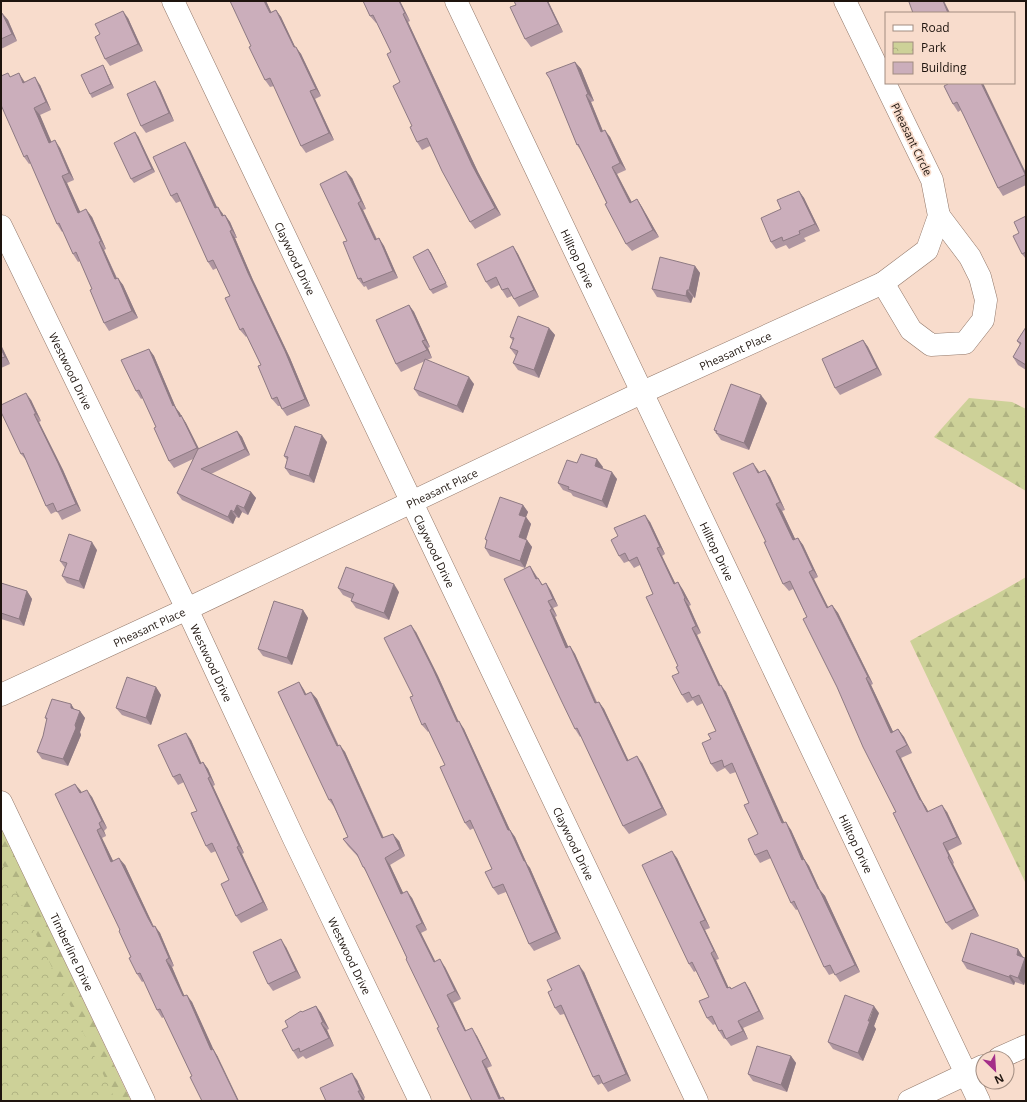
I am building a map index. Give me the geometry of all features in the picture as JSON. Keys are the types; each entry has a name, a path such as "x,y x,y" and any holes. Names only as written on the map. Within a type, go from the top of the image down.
{"street":[{"name":"Claywood Drive","path":"174,1 697,1101"},
{"name":"Hilltop Drive","path":"456,1 643,392 974,1069 979,1101"},
{"name":"Pheasant Circle","path":"845,1 885,83"},
{"name":"Pheasant Circle","path":"883,282 911,330 931,345 965,343 983,320 986,300 980,277 970,257 939,216 932,180 885,84"},
{"path":"883,282 927,250 939,216"},
{"name":"Westwood Drive","path":"1,226 186,609 290,831 420,1101"},
{"name":"Pheasant Place","path":"1,695 643,392 883,282"},
{"name":"Timberline Drive","path":"1,802 144,1101"},
{"path":"1015,1051 1026,1046"},
{"path":"909,1101 974,1069"}],"green space":[{"path":"969,398 1012,402 1026,409 1026,491 934,437"},
{"path":"1026,577 1026,884 910,641"},
{"path":"1,827 131,1101 64,1101 1,993"},
{"path":"1,861 116,1101 1,1101"}],"building":[{"path":"230,1 264,1 270,13 276,10 316,89 310,91 329,133 301,146 270,78 265,80 249,47 251,46"},
{"path":"363,1 399,1 405,13 403,14 472,165 495,208 470,222 442,171 427,138 417,142 410,127 412,126 393,86 400,82 387,54 391,52 373,15 370,16"},
{"path":"514,1 547,1 558,24 525,39 510,7 516,5"},
{"path":"943,1 948,12 913,12 909,2"},
{"path":"123,11 138,44 105,59 95,37 100,34 95,24"},
{"path":"1,13 12,34 1,39"},
{"path":"575,62 601,132 605,130 620,163 612,167 630,203 637,199 653,230 626,244 605,204 607,203 578,144 577,145 550,79 546,73"},
{"path":"103,65 111,84 90,94 81,75"},
{"path":"8,73 10,77 19,73 23,83 35,77 46,102 34,108 49,143 55,140 69,173 62,176 78,213 86,209 101,241 99,242 115,279 118,278 132,311 104,323 90,290 92,289 76,252 73,254 59,223 57,224 27,155 24,157 1,105 1,76"},
{"path":"155,81 169,113 141,126 127,94"},
{"path":"948,84 981,84 1025,175 998,188 957,102 953,104 944,86"},
{"path":"135,132 152,169 131,179 114,143"},
{"path":"185,142 215,208 218,207 222,216 225,215 232,230 230,231 248,273 285,351 305,399 282,409 277,397 272,399 258,366 261,365 243,328 240,330 225,298 230,296 213,260 208,262 177,193 171,196 153,157"},
{"path":"346,171 361,201 358,203 375,240 379,238 393,271 363,283 361,278 358,279 343,242 347,241 320,184"},
{"path":"799,191 815,224 799,231 800,234 783,241 782,237 771,242 761,218 781,209 777,200"},
{"path":"1026,216 1026,252 1022,254 1013,236 1019,233 1014,222"},
{"path":"513,246 534,290 514,299 508,288 502,290 496,277 486,282 477,264"},
{"path":"428,249 446,283 430,290 413,257"},
{"path":"660,257 695,266 686,296 652,289"},
{"path":"409,305 425,340 422,341 427,350 396,364 376,320"},
{"path":"518,316 549,328 534,370 513,363 518,351 510,348 514,338 510,337"},
{"path":"1026,327 1026,365 1013,357 1021,343 1017,341"},
{"path":"863,340 877,368 835,388 822,359"},
{"path":"1,349 5,357 1,358"},
{"path":"149,349 173,406 174,405 180,417 181,415 197,448 169,461 154,428 156,427 139,390 136,391 121,360"},
{"path":"425,359 469,377 457,406 414,389"},
{"path":"731,384 761,395 744,443 716,433 717,431 714,430"},
{"path":"26,393 36,414 34,414 76,504 57,512 53,503 46,506 23,453 21,454 1,412 1,405"},
{"path":"295,426 322,435 309,476 285,468 288,457 284,456"},
{"path":"237,431 245,449 201,469 251,492 244,508 237,505 234,512 231,510 228,517 177,493 198,449"},
{"path":"581,454 597,459 595,466 612,472 602,501 568,489 569,487 558,483 567,460 577,463"},
{"path":"753,463 758,473 765,470 780,502 776,504 793,540 798,538 813,570 809,572 827,608 832,605 868,677 866,678 891,733 898,729 907,745 896,751 920,800 927,812 942,805 957,837 943,843 949,856 948,857 974,909 946,923 893,813 896,812 863,747 837,687 803,619 807,617 790,581 783,584 764,542 766,542 733,473"},
{"path":"500,497 523,505 519,515 526,517 519,537 527,540 520,561 485,548 487,540 485,539"},
{"path":"645,515 660,547 657,548 674,584 678,582 685,598 684,599 696,626 692,628 719,686 721,685 782,823 786,822 802,860 804,859 855,965 835,975 830,965 824,967 794,901 791,903 767,850 755,855 748,839 758,834 744,805 749,803 732,763 724,767 722,760 711,764 702,743 711,739 708,734 716,731 699,695 692,698 689,692 682,695 672,676 679,673 676,667 678,666 646,597 653,594 637,557 629,561 625,553 619,556 611,540 618,536 614,528"},
{"path":"69,534 92,542 79,581 62,576 67,563 60,561"},
{"path":"530,566 536,579 538,578 542,585 546,583 553,599 548,601 552,609 550,610 566,648 570,646 595,703 599,702 627,761 637,756 662,808 623,826 504,579"},
{"path":"346,567 394,584 384,613 351,601 354,594 338,588"},
{"path":"1,583 27,591 19,619 1,613"},
{"path":"274,601 303,610 287,658 258,649"},
{"path":"411,625 457,722 459,721 508,830 510,830 525,861 556,932 529,944 503,884 493,888 485,872 492,869 470,820 465,823 440,767 445,765 425,723 422,725 410,697 413,696 384,638"},
{"path":"127,677 156,687 146,718 116,708"},
{"path":"299,682 305,695 311,692 337,746 340,745 382,838 393,834 400,849 385,858 401,894 407,891 422,923 416,926 434,962 440,959 455,991 447,995 465,1031 472,1028 487,1058 482,1061 499,1099 503,1097 505,1101 472,1101 364,867 357,854 343,839 348,837 331,799 329,800 278,692"},
{"path":"52,699 71,704 71,708 80,711 75,725 76,728 63,759 37,752 43,736 47,718 45,718"},
{"path":"186,733 200,764 203,762 210,777 208,778 239,846 237,847 263,902 236,916 221,884 229,880 212,843 206,846 191,813 197,811 180,774 173,777 158,745"},
{"path":"75,784 80,793 87,790 102,821 99,823 101,828 97,830 111,862 119,858 148,918 153,927 155,926 169,958 166,960 183,996 187,995 211,1050 213,1049 238,1101 202,1101 190,1077 192,1076 160,1009 157,1010 140,973 137,974 129,958 131,957 119,931 120,930 55,794"},
{"path":"672,851 705,920 700,922 714,951 711,953 727,988 730,987 731,989 745,982 759,1011 738,1021 743,1031 726,1039 722,1030 719,1031 712,1016 707,1018 699,1001 709,997 692,962 689,964 642,865"},
{"path":"971,933 1018,949 1017,955 1025,958 1018,978 1010,975 1009,977 962,961"},
{"path":"281,939 296,971 268,984 253,952"},
{"path":"579,965 626,1074 603,1084 599,1075 593,1077 561,1005 555,1008 548,992 552,990 547,980"},
{"path":"845,995 874,1006 858,1053 828,1042"},
{"path":"316,1006 323,1022 321,1023 329,1038 300,1052 299,1048 293,1051 282,1030 288,1027 285,1021 301,1011 302,1012"},
{"path":"757,1046 791,1056 781,1085 748,1074"},
{"path":"352,1073 363,1101 326,1101 320,1088"}]}
